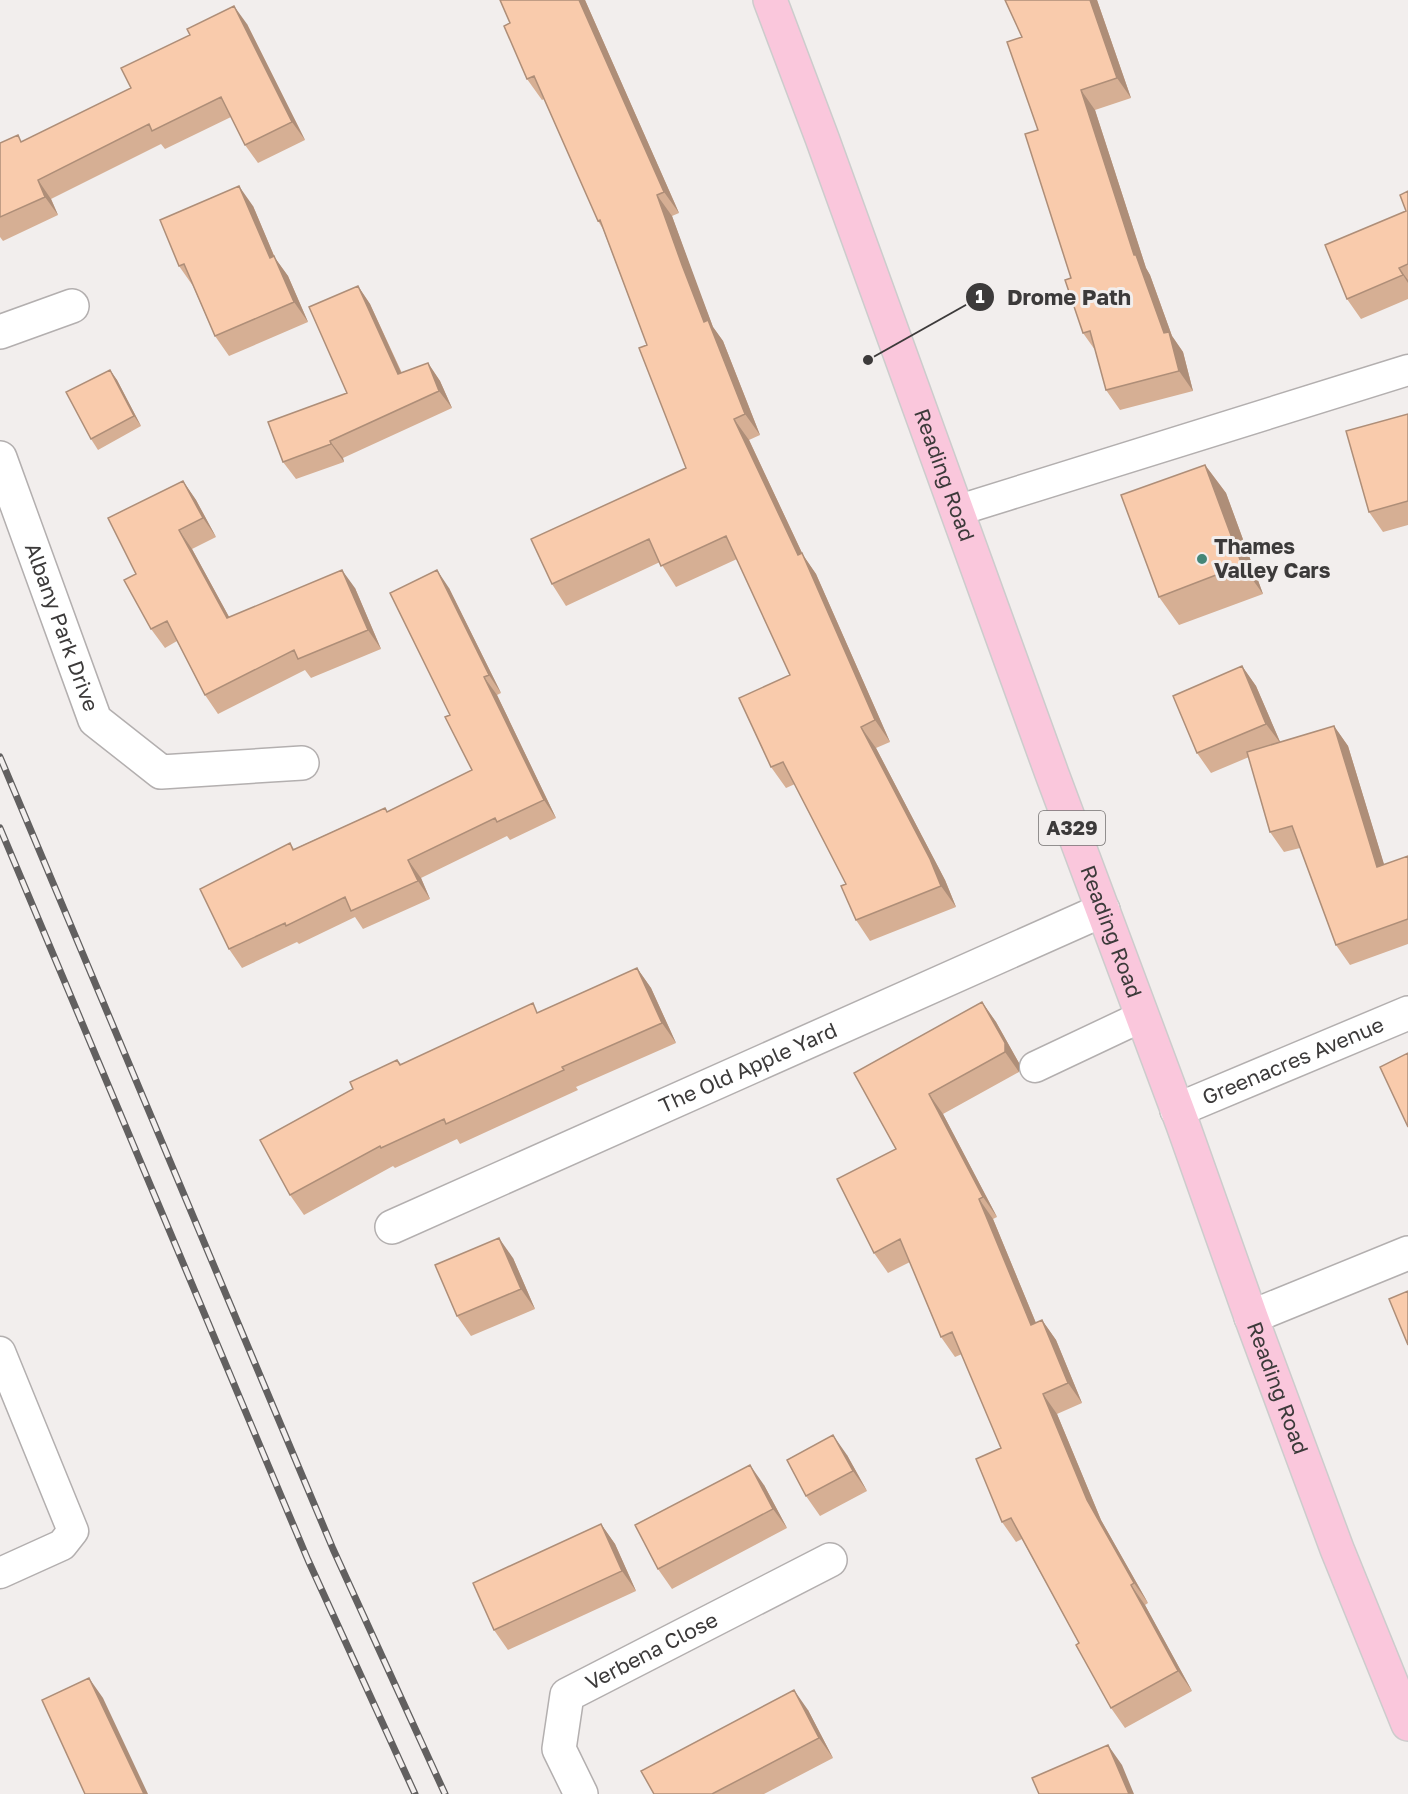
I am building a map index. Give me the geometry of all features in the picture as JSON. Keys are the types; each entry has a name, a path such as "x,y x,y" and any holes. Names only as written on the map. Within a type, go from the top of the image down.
{"main road":[{"name":"Reading Road","path":"770,0 1102,910 1143,1016 1251,1317 1337,1549 1401,1689 1408,1724"}],"street":[{"path":"0,332 72,306"},
{"name":"Albany Park Drive","path":"0,458 95,720 161,772 302,763"},
{"name":"The Old Apple Yard","path":"392,1227 1102,910"},
{"name":"Greenacres Avenue","path":"1177,1110 1408,1013"},
{"path":"1251,1317 1408,1253"},
{"name":"Verbena Close","path":"581,1794 560,1749 567,1695 830,1560"}],"lane":[{"path":"956,510 1408,370"},
{"path":"1035,1066 1143,1016"},
{"path":"0,1352 74,1531 62,1545 0,1573"}],"building":[{"path":"500,0 579,0 664,192 657,195 682,265 704,322 708,320 745,414 734,419 798,555 802,553 875,720 861,727 930,859 941,886 856,920 841,886 846,884 783,762 771,767 739,698 790,675 726,536 661,566 649,539 552,584 531,539 686,468 639,348 647,345 600,220 598,221 534,76 527,79 504,26 510,23"},
{"path":"1005,0 1090,0 1117,78 1081,90 1134,255 1136,255 1164,333 1169,332 1179,371 1106,390 1090,331 1083,333 1065,280 1071,278 1025,134 1038,130 1007,42 1022,37"},
{"path":"234,6 292,122 245,145 221,97 152,131 149,124 38,180 45,197 0,217 0,143 18,135 21,142 131,88 121,68 190,35 187,29"},
{"path":"239,186 270,258 274,256 294,302 215,336 184,264 179,266 160,220"},
{"path":"1408,191 1408,264 1399,268 1403,275 1347,299 1325,245 1406,211 1400,195"},
{"path":"358,286 398,374 428,363 439,391 330,441 331,444 283,462 268,422 347,393 309,307"},
{"path":"110,370 134,416 91,439 66,392"},
{"path":"1408,414 1408,501 1369,512 1346,431"},
{"name":"Thames Valley Cars","path":"1205,465 1242,565 1159,597 1121,495"},
{"path":"183,481 203,518 179,530 227,618 342,570 368,630 298,659 294,650 205,695 167,621 151,629 124,580 136,574 108,518"},
{"path":"437,570 489,675 484,677 544,800 497,822 495,818 408,860 418,881 351,911 345,897 286,926 285,923 229,949 200,889 290,843 293,850 385,808 387,812 472,770 445,717 450,715 390,593"},
{"path":"1242,666 1266,724 1197,753 1173,696"},
{"path":"1334,726 1377,867 1408,856 1408,919 1336,945 1292,826 1270,832 1247,752"},
{"path":"637,968 662,1023 562,1067 564,1070 446,1124 444,1119 381,1148 380,1146 290,1195 260,1140 353,1089 350,1082 397,1060 400,1065 533,1003 537,1013"},
{"path":"982,1002 1005,1043 1005,1052 929,1094 983,1197 979,1199 1031,1325 1042,1320 1068,1383 1043,1394 1087,1500 1134,1583 1131,1585 1178,1671 1111,1708 1076,1645 1079,1643 1011,1518 1002,1522 976,1459 1001,1448 952,1332 941,1337 900,1239 874,1253 837,1179 896,1149 854,1073"},
{"path":"1408,1053 1408,1127 1380,1067"},
{"path":"499,1238 521,1289 457,1316 435,1265"},
{"path":"1408,1291 1408,1345 1389,1299"},
{"path":"833,1435 853,1471 806,1496 787,1460"},
{"path":"750,1465 773,1509 658,1569 635,1525"},
{"path":"601,1524 622,1571 494,1630 473,1583"},
{"path":"89,1678 144,1794 85,1794 42,1700"},
{"path":"794,1690 819,1738 712,1794 654,1794 641,1771"},
{"path":"1108,1745 1129,1794 1039,1794 1032,1778"}],"railway":[{"path":"0,757 333,1549 445,1794"},
{"path":"0,828 308,1560 415,1794"}],"place":[{"name":"Drome Path","path":"868,360"},
{"name":"Thames Valley Cars","path":"1202,559"}]}
